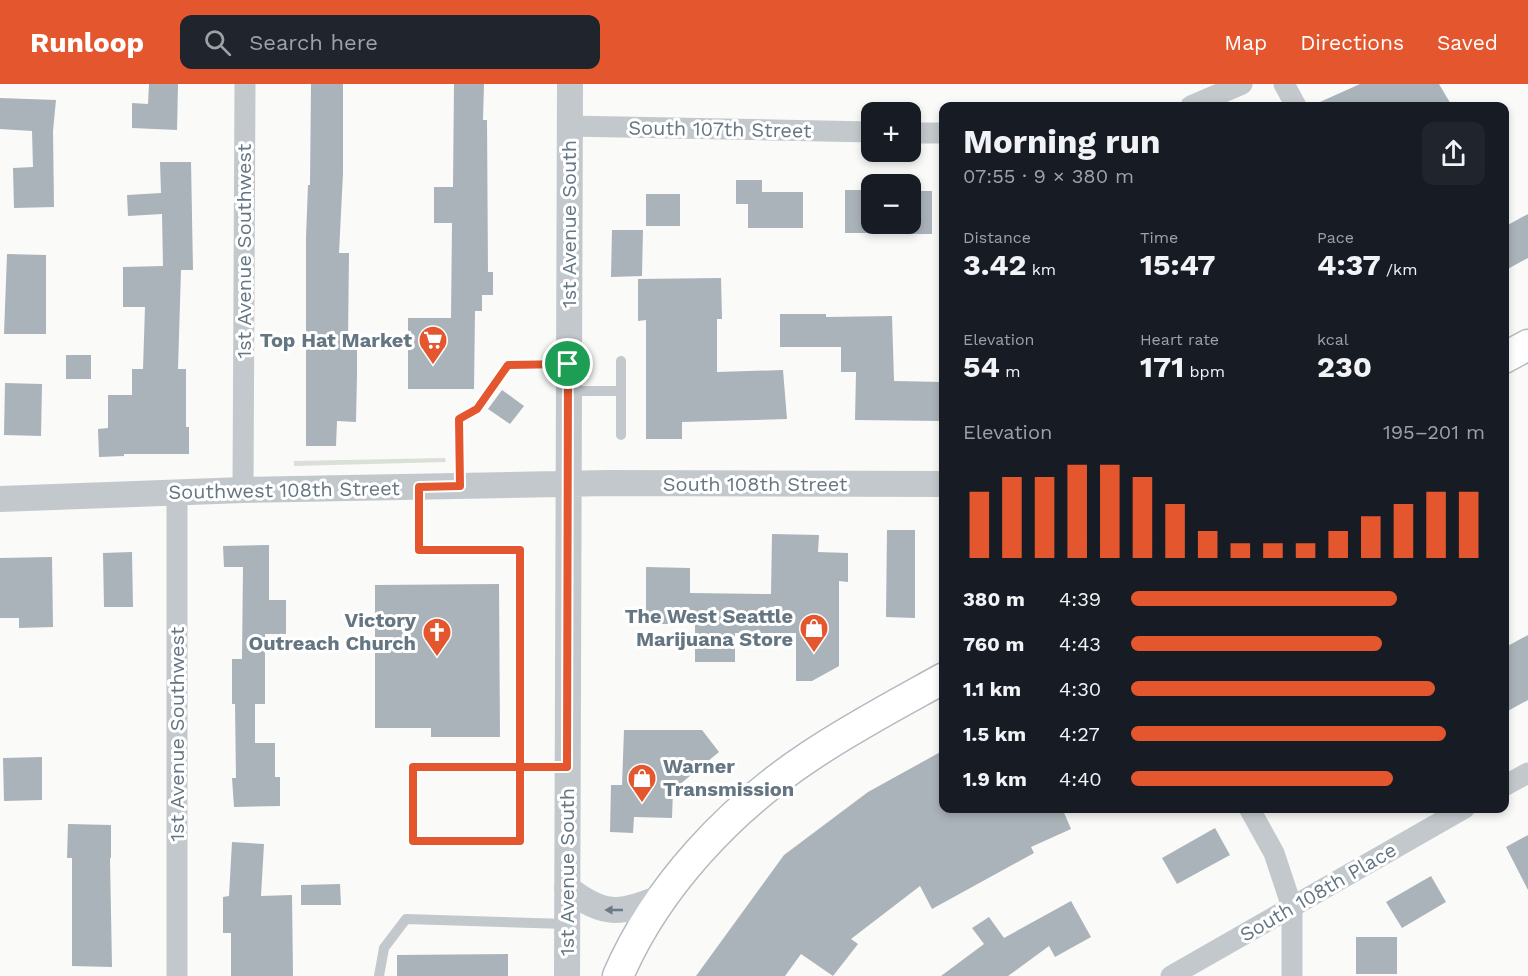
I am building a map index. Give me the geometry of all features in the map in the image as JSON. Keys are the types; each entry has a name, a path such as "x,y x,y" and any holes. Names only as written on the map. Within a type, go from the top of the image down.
{"main road":[{"path":"1509,355 1528,345"},
{"path":"618,976 665,896 717,833 778,778 811,755 939,681"}],"street":[{"name":"1st Avenue Southwest","path":"243,490 245,84"},
{"name":"1st Avenue South","path":"567,976 570,84"},
{"path":"1200,102 1242,84"},
{"path":"1284,84 1294,102"},
{"name":"South 107th Street","path":"569,126 861,132"},
{"path":"921,132 939,133"},
{"name":"Southwest 108th Street","path":"0,499 243,490 567,484"},
{"name":"South 108th Street","path":"567,484 939,484"},
{"name":"1st Avenue Southwest","path":"177,492 177,976"},
{"path":"1509,783 1528,773"},
{"path":"1252,813 1274,853 1292,907 1292,976"},
{"name":"South 108th Place","path":"1171,976 1456,813"},
{"path":"567,888 585,902 604,910 621,911 665,896"}],"lane":[{"path":"621,361 621,435"},
{"path":"460,486 459,419 477,409 508,365 568,364"},
{"path":"568,391 621,391"},
{"path":"419,487 419,550 520,550 520,767 520,841 413,841 413,767 520,767 567,767"},
{"path":"379,976 384,948 406,920 567,924"}],"shaded area":[{"path":"445,458 446,462 294,466 294,461"}],"building":[{"path":"149,84 178,84 177,130 132,128 132,103 148,104"},
{"path":"311,84 343,84 343,173 339,253 349,253 348,341 357,341 357,375 356,422 337,421 336,446 306,446 306,237 308,185 310,185"},
{"path":"454,84 484,84 483,120 487,120 488,272 493,272 493,295 482,295 482,311 475,311 474,389 408,389 408,318 451,318 452,223 434,223 434,187 453,187"},
{"path":"1360,84 1439,84 1450,102 1320,102"},
{"path":"0,98 56,100 53,131 54,207 14,208 13,168 33,167 32,131 0,129"},
{"path":"160,162 191,162 193,270 181,270 178,369 186,369 186,427 189,427 189,454 124,454 124,456 99,457 98,429 108,428 108,395 132,395 132,369 143,369 145,307 123,307 123,267 163,266 162,214 128,216 127,195 161,193"},
{"path":"736,180 762,180 762,192 803,192 803,228 748,228 748,204 736,204"},
{"path":"845,190 861,190 861,233 845,233"},
{"path":"921,191 932,191 932,234 921,234"},
{"path":"646,194 680,194 680,226 646,226"},
{"path":"1528,214 1528,258 1509,268 1509,224"},
{"path":"612,230 643,230 642,276 611,277"},
{"path":"7,254 46,255 46,334 4,334"},
{"path":"721,278 722,319 717,319 717,372 783,370 787,419 682,422 682,439 646,439 646,320 638,321 638,279"},
{"path":"780,314 826,314 826,317 892,316 894,381 939,382 939,421 855,420 856,372 841,372 841,347 780,347"},
{"path":"66,355 91,355 91,379 66,379"},
{"path":"5,383 42,384 41,436 4,435"},
{"path":"502,390 524,406 510,424 488,409"},
{"path":"887,530 915,530 915,618 886,617"},
{"path":"772,534 819,535 818,552 848,553 848,582 839,581 839,666 812,681 796,681 796,633 735,633 735,662 695,662 695,624 646,624 646,567 690,568 690,593 771,594"},
{"path":"269,545 269,600 286,600 286,634 265,634 265,704 255,704 255,743 275,743 275,777 280,777 280,806 234,807 232,778 236,778 235,704 232,704 232,659 242,659 243,567 224,567 223,546"},
{"path":"132,552 133,607 104,607 103,553"},
{"path":"52,557 53,627 19,628 19,618 0,618 0,558"},
{"name":"Victory Outreach Church","path":"499,584 500,737 431,737 431,728 375,728 375,585"},
{"path":"1528,635 1528,700 1509,710 1509,645"},
{"path":"624,730 702,730 719,752 673,790 672,818 634,817 633,833 610,832 611,785 622,785"},
{"path":"939,753 939,813 1064,813 1071,829 1031,847 1034,853 932,909 920,886 851,939 858,944 833,976 801,954 785,976 696,976 784,855 868,792"},
{"path":"42,757 42,800 4,801 3,758"},
{"path":"68,824 111,825 112,967 72,966 72,858 67,858"},
{"path":"1215,828 1230,855 1177,884 1162,858"},
{"path":"1528,835 1528,890 1506,847"},
{"path":"232,842 264,844 261,896 292,895 293,976 231,976 231,933 223,933 223,897 229,896"},
{"path":"1431,876 1446,902 1402,928 1386,902"},
{"path":"340,884 341,905 301,905 301,885"},
{"path":"1071,901 1091,937 1055,957 1049,946 1008,976 941,976 984,944 972,928 989,917 1004,938"},
{"path":"1356,937 1397,937 1397,974 1356,974"},
{"path":"508,954 508,976 397,976 397,955"}],"place":[{"name":"Top Hat Market","path":"433,366"},
{"name":"The West Seattle Marijuana Store","path":"814,654"},
{"name":"Victory Outreach Church","path":"437,658"},
{"name":"Warner Transmission","path":"642,804"}],"route":[{"path":"568,364 508,365 477,409 459,419 460,486 419,487 419,550 520,550 520,767 520,841 413,841 413,767 467,767 520,767 567,767 568,364"}]}
